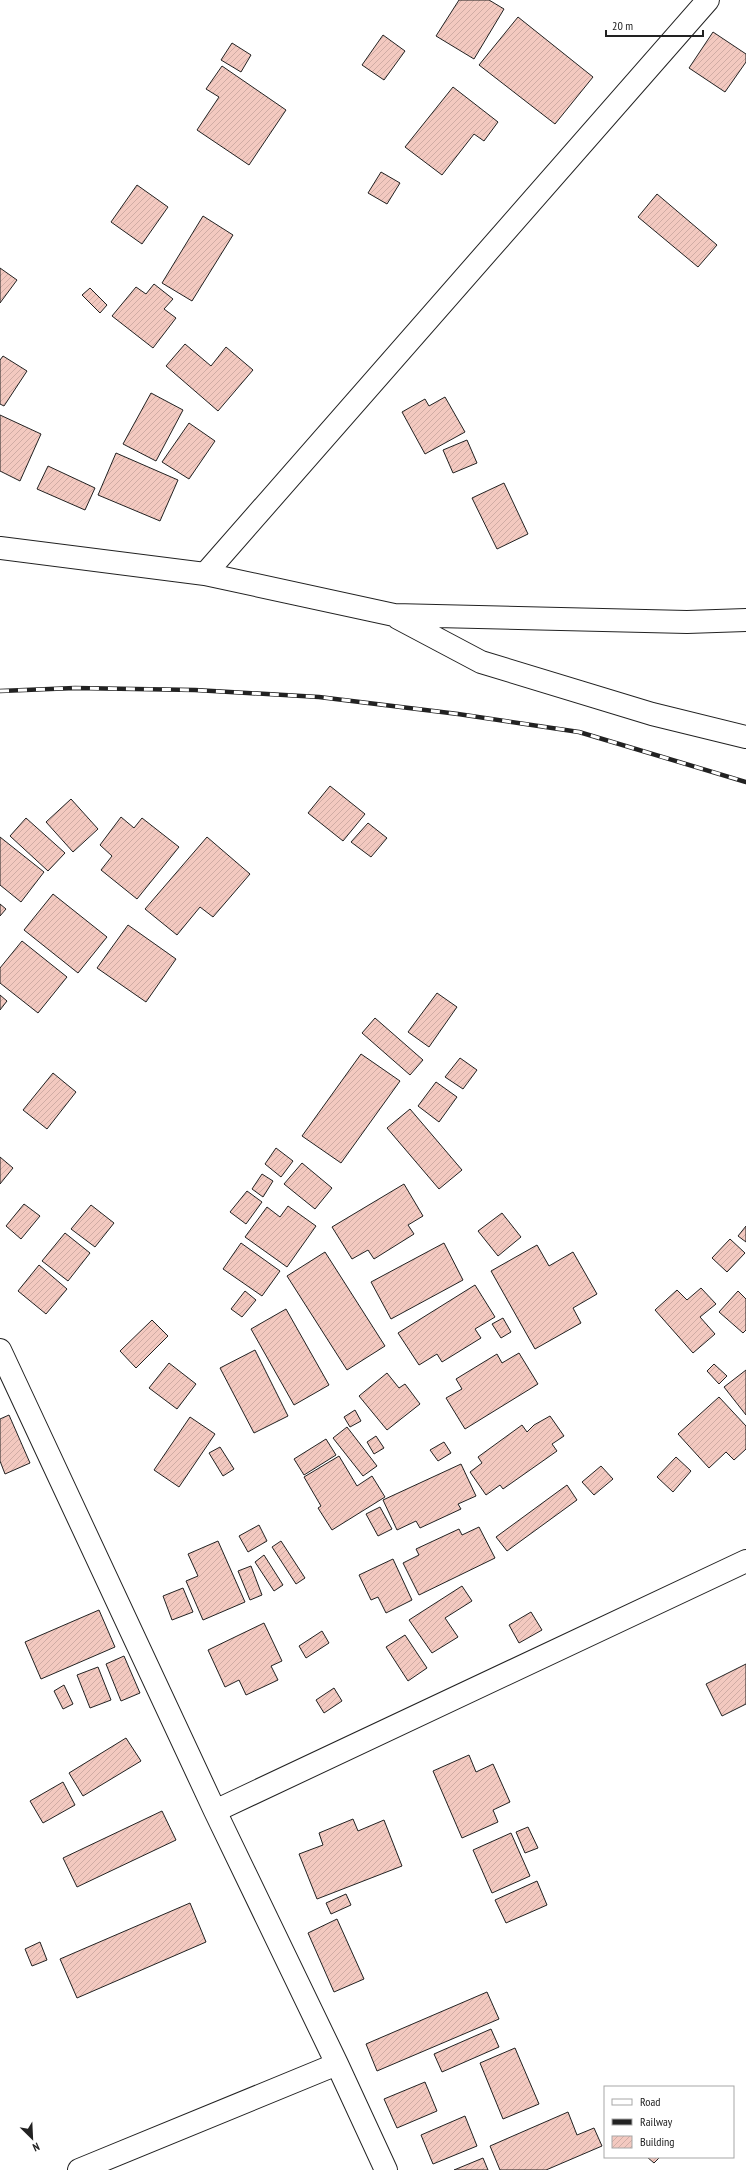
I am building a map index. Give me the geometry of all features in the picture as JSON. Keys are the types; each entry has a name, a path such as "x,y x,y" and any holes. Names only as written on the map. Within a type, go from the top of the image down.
{"street":[{"path":"205,574 708,0"},
{"path":"0,548 205,574 394,615 687,622 746,620"},
{"path":"394,615 481,662 652,714 746,737"},
{"path":"0,1350 214,1811 337,2064 386,2170"},
{"path":"214,1811 746,1561"},
{"path":"79,2170 337,2064"}],"building":[{"path":"459,0 489,0 504,9 474,59 436,36"},
{"path":"518,17 593,77 555,124 479,65"},
{"path":"713,32 746,54 746,62 725,92 689,68"},
{"path":"383,35 405,51 384,80 362,65"},
{"path":"232,43 251,55 241,72 221,60"},
{"path":"222,66 286,110 249,165 197,130 219,97 206,89"},
{"path":"453,87 498,122 484,141 474,134 442,175 405,147"},
{"path":"381,172 400,183 387,204 368,193"},
{"path":"137,185 168,207 142,244 111,222"},
{"path":"657,194 717,245 698,267 638,217"},
{"path":"203,216 233,235 192,301 162,283"},
{"path":"0,268 17,280 0,303"},
{"path":"154,284 173,299 164,309 176,318 153,348 112,316 136,287 146,294"},
{"path":"90,288 107,305 100,313 82,295"},
{"path":"185,344 211,366 226,347 253,370 218,411 166,366"},
{"path":"3,356 27,371 4,406 0,404 0,360"},
{"path":"151,393 183,410 156,461 123,444"},
{"path":"445,397 465,432 425,454 402,412 425,399 429,406"},
{"path":"0,415 41,434 20,481 0,471"},
{"path":"189,423 215,441 189,479 162,462"},
{"path":"467,440 477,463 453,473 443,450"},
{"path":"116,453 178,480 160,521 98,495"},
{"path":"48,466 95,488 85,510 37,489"},
{"path":"504,483 528,534 497,549 472,498"},
{"path":"330,786 365,814 343,841 308,813"},
{"path":"71,799 98,829 73,852 46,822"},
{"path":"121,817 134,828 142,818 179,847 137,899 101,870 112,856 100,845"},
{"path":"26,818 65,853 48,871 10,836"},
{"path":"368,823 387,838 371,857 351,842"},
{"path":"0,837 44,872 21,902 0,885"},
{"path":"207,837 250,874 213,917 200,907 177,935 145,909"},
{"path":"53,894 107,937 78,973 24,930"},
{"path":"0,904 6,909 0,916"},
{"path":"128,925 176,959 146,1002 97,968"},
{"path":"22,941 67,977 38,1013 0,983 0,968"},
{"path":"437,993 457,1007 429,1047 408,1032"},
{"path":"0,995 7,1001 0,1010"},
{"path":"375,1018 423,1060 410,1075 362,1033"},
{"path":"361,1054 400,1081 341,1163 302,1136"},
{"path":"460,1058 477,1070 463,1089 445,1077"},
{"path":"53,1073 76,1092 47,1129 23,1110"},
{"path":"436,1082 457,1097 439,1122 418,1106"},
{"path":"410,1109 462,1170 439,1189 387,1128"},
{"path":"276,1148 293,1161 281,1177 265,1164"},
{"path":"0,1157 13,1168 0,1184"},
{"path":"302,1163 332,1188 315,1209 284,1184"},
{"path":"262,1174 273,1181 263,1197 252,1189"},
{"path":"404,1184 423,1216 408,1225 414,1234 374,1259 368,1250 352,1259 332,1227"},
{"path":"247,1191 262,1202 246,1224 230,1212"},
{"path":"24,1204 40,1216 21,1239 6,1226"},
{"path":"91,1205 114,1223 95,1247 71,1229"},
{"path":"288,1206 316,1226 287,1267 245,1237 267,1207 280,1217"},
{"path":"502,1213 521,1237 498,1256 478,1231"},
{"path":"746,1226 746,1242 738,1236"},
{"path":"65,1233 90,1253 68,1281 42,1261"},
{"path":"730,1239 745,1253 727,1272 712,1258"},
{"path":"241,1243 280,1271 262,1296 223,1269"},
{"path":"444,1243 463,1280 391,1319 371,1282"},
{"path":"537,1245 549,1266 573,1252 597,1294 573,1308 581,1323 535,1349 491,1271"},
{"path":"325,1252 385,1346 347,1370 287,1276"},
{"path":"39,1265 67,1289 46,1314 18,1291"},
{"path":"475,1285 495,1317 475,1329 481,1338 442,1362 437,1354 419,1365 398,1333"},
{"path":"701,1288 716,1304 700,1317 715,1334 693,1353 655,1310 677,1290 687,1300"},
{"path":"245,1291 256,1300 242,1317 231,1309"},
{"path":"738,1291 746,1299 746,1330 743,1333 719,1312"},
{"path":"286,1309 329,1385 294,1405 251,1329"},
{"path":"503,1318 511,1332 501,1338 492,1324"},
{"path":"152,1320 168,1336 136,1368 120,1351"},
{"path":"255,1350 288,1416 254,1433 220,1368"},
{"path":"519,1353 538,1384 465,1429 446,1398 462,1389 456,1379 497,1354 502,1363"},
{"path":"169,1363 196,1384 177,1409 149,1388"},
{"path":"714,1364 727,1376 719,1384 707,1371"},
{"path":"746,1370 746,1415 724,1387"},
{"path":"387,1373 399,1388 405,1384 420,1404 387,1430 359,1396"},
{"path":"719,1397 746,1426 746,1449 734,1460 726,1452 709,1468 678,1434"},
{"path":"355,1410 361,1421 350,1427 344,1417"},
{"path":"9,1415 30,1463 5,1474 0,1461 0,1419"},
{"path":"550,1416 564,1436 552,1444 557,1451 503,1489 500,1485 486,1495 470,1472 482,1463 478,1457 522,1425 527,1432 534,1425"},
{"path":"190,1417 215,1434 179,1487 154,1470"},
{"path":"347,1427 377,1466 363,1476 333,1438"},
{"path":"376,1436 384,1448 374,1454 367,1442"},
{"path":"326,1439 336,1455 304,1475 294,1459"},
{"path":"444,1442 451,1453 438,1461 430,1450"},
{"path":"220,1447 234,1469 223,1476 209,1453"},
{"path":"339,1456 357,1486 372,1476 385,1497 332,1530 318,1508 321,1506 304,1477"},
{"path":"676,1457 691,1471 673,1492 657,1477"},
{"path":"461,1464 476,1496 458,1504 461,1509 420,1528 416,1521 397,1530 383,1500"},
{"path":"601,1466 613,1479 594,1495 582,1482"},
{"path":"567,1485 577,1500 507,1551 496,1537"},
{"path":"380,1507 392,1529 378,1536 366,1514"},
{"path":"259,1525 267,1541 248,1552 239,1536"},
{"path":"479,1527 495,1558 419,1595 403,1563 419,1555 416,1549 459,1529 462,1535"},
{"path":"218,1541 245,1602 203,1620 186,1581 198,1576 188,1554"},
{"path":"281,1541 305,1578 296,1584 272,1547"},
{"path":"264,1555 283,1585 274,1591 255,1562"},
{"path":"393,1559 412,1600 386,1613 378,1597 371,1600 359,1575"},
{"path":"251,1566 262,1595 250,1600 238,1571"},
{"path":"462,1586 472,1601 445,1618 458,1637 432,1653 409,1620"},
{"path":"183,1588 193,1612 172,1620 163,1596"},
{"path":"99,1610 115,1647 41,1679 25,1642"},
{"path":"531,1612 542,1630 519,1643 509,1625"},
{"path":"264,1623 282,1661 271,1666 278,1680 246,1695 239,1680 225,1687 208,1650"},
{"path":"322,1631 329,1643 306,1658 299,1646"},
{"path":"405,1635 427,1668 408,1681 386,1647"},
{"path":"124,1656 140,1693 121,1701 106,1664"},
{"path":"746,1664 746,1704 722,1716 706,1684"},
{"path":"98,1667 111,1700 90,1708 77,1675"},
{"path":"64,1685 73,1704 63,1709 54,1691"},
{"path":"334,1688 342,1701 324,1713 316,1700"},
{"path":"126,1738 141,1761 83,1796 69,1773"},
{"path":"469,1755 476,1772 493,1764 510,1802 493,1810 498,1822 462,1838 433,1771"},
{"path":"63,1782 75,1805 43,1823 30,1801"},
{"path":"162,1811 176,1840 77,1887 63,1858"},
{"path":"353,1819 358,1831 384,1820 402,1866 317,1899 299,1854 323,1845 319,1833"},
{"path":"528,1827 538,1848 525,1853 516,1832"},
{"path":"511,1833 530,1876 492,1893 473,1850"},
{"path":"537,1881 547,1905 506,1923 495,1900"},
{"path":"346,1894 351,1905 331,1914 326,1903"},
{"path":"190,1903 206,1942 77,1998 60,1959"},
{"path":"337,1919 364,1979 334,1992 308,1933"},
{"path":"40,1942 47,1960 32,1966 25,1949"},
{"path":"487,1992 499,2019 377,2071 366,2044"},
{"path":"491,2029 499,2047 442,2072 434,2054"},
{"path":"515,2048 539,2104 503,2119 480,2063"},
{"path":"425,2082 437,2111 397,2128 384,2099"},
{"path":"568,2112 577,2135 594,2128 602,2146 546,2170 500,2170 490,2146"},
{"path":"465,2116 477,2146 433,2164 421,2135"},
{"path":"483,2158 488,2170 454,2170"},
{"path":"648,2158 659,2158 654,2163"}],"railway":[{"path":"0,691 75,688 195,690 319,697 458,714 579,732 746,782"}]}
